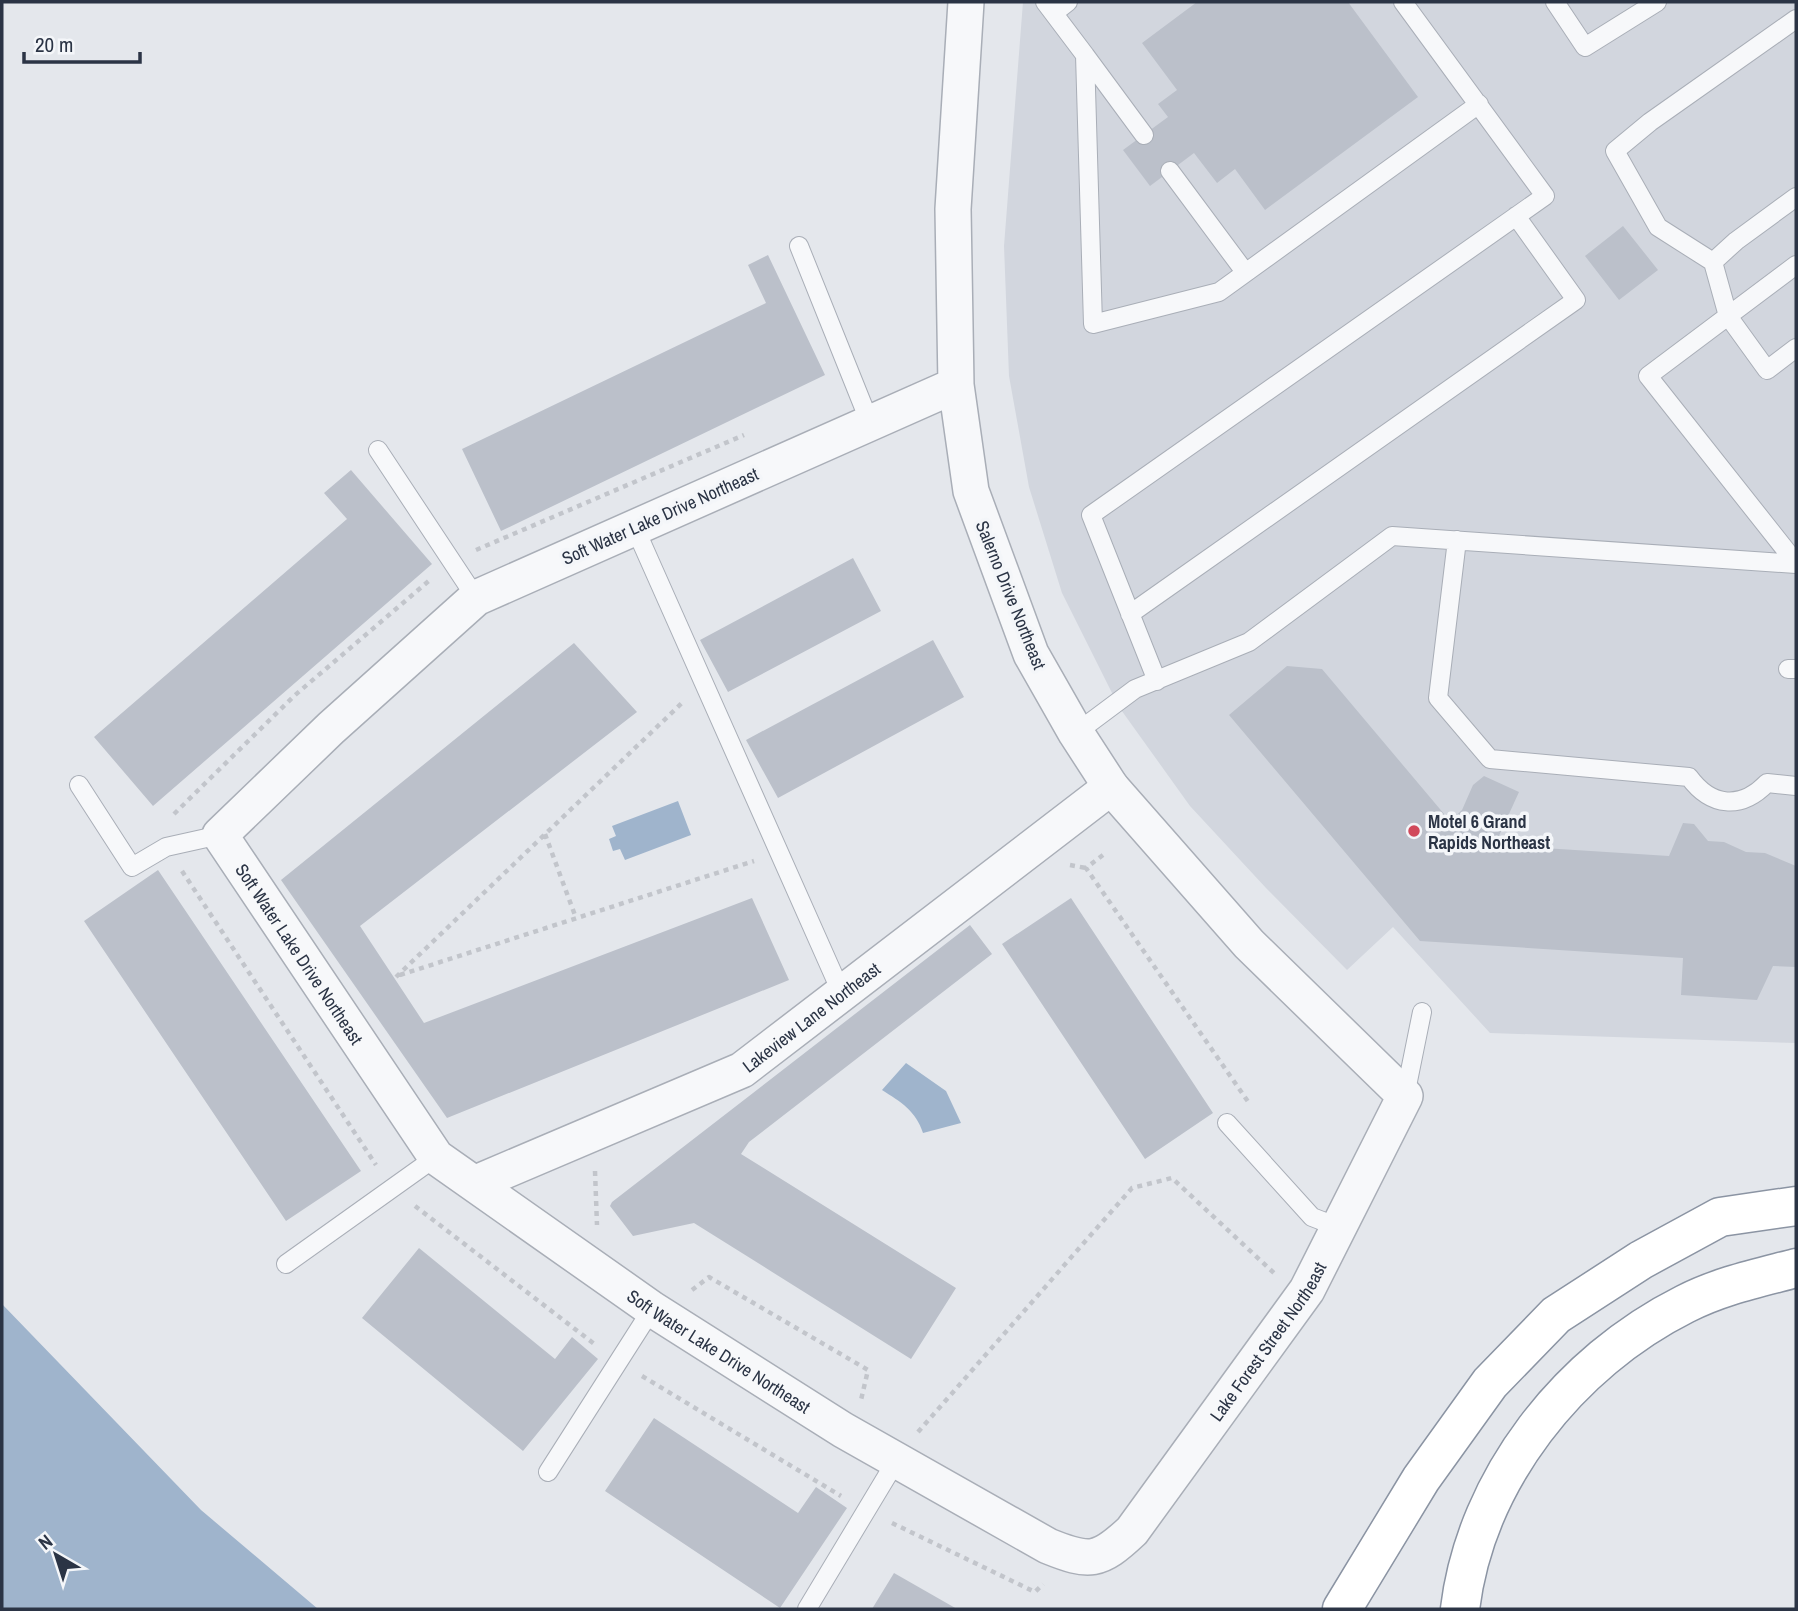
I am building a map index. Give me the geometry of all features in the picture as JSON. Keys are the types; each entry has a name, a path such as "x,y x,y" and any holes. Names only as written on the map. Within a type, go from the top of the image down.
{"highway":[{"path":"1342,1609 1421,1479 1490,1383 1556,1315 1642,1260 1720,1217 1796,1206"},
{"path":"1460,1609 1482,1522 1499,1483 1534,1430 1586,1373 1650,1324 1685,1304 1726,1286 1796,1268"}],"street":[{"name":"Salerno Drive Northeast","path":"966,2 953,209 956,385 971,491 1031,654 1076,733 1111,787 1249,944 1405,1096"},
{"name":"Soft Water Lake Drive Northeast","path":"956,385 476,598 331,728 220,835 436,1157 652,1309 905,1449 1048,1546 1080,1556"},
{"name":"Lakeview Lane Northeast","path":"476,1183 742,1070 1111,787"},
{"name":"Lake Forest Street Northeast","path":"1080,1556 1113,1549 1132,1531 1307,1290 1405,1096"}],"lane":[{"path":"1157,681 1091,514 1545,196 1403,2"},
{"path":"1555,2 1585,47 1657,2"},
{"path":"1056,5 1085,55 1144,135"},
{"path":"1796,19 1650,122 1615,151 1658,227 1713,262 1728,316 1767,370 1796,348"},
{"path":"1085,55 1093,324 1219,292 1479,104"},
{"path":"1170,171 1245,272"},
{"path":"1713,262 1736,241 1796,197"},
{"path":"1130,614 1576,300 1516,216"},
{"path":"799,246 870,423"},
{"path":"1796,265 1648,376 1796,563"},
{"path":"378,450 476,598"},
{"path":"635,528 842,994"},
{"path":"1076,733 1135,690 1249,642 1392,536 1796,563"},
{"path":"1457,540 1438,698 1490,759 1689,777 1705,794 1728,802 1749,798 1767,783 1796,786"},
{"path":"79,785 132,867 166,847 220,835"},
{"path":"1405,1096 1422,1013"},
{"path":"1227,1123 1312,1217 1338,1227"},
{"path":"286,1264 436,1157"},
{"path":"548,1472 652,1309"},
{"path":"807,1609 905,1449"}],"path":[{"path":"755,430 452,561 294,696 176,813 155,828 392,1189 618,1362 866,1510 1035,1592 1080,1556"},
{"path":"703,682 396,977 779,853"},
{"path":"545,833 576,918"},
{"path":"1103,855 1086,868 1250,1103 1227,1123"},
{"path":"594,1133 597,1228"},
{"path":"905,1449 1132,1188 1172,1178 1281,1280"},
{"path":"689,1291 709,1277 868,1370 859,1406"}],"shaded area":[{"path":"1023,2 1796,2 1796,1043 1490,1033 1393,927 1347,970 1190,806 1119,707 1062,593 1029,487 1009,376 1004,246"}],"water":[{"path":"678,801 691,835 625,860 620,849 613,851 609,839 616,836 612,826"},
{"path":"906,1063 946,1091 961,1123 923,1133 912,1113 882,1090"},
{"path":"2,1304 201,1510 318,1609 2,1609"}],"building":[{"path":"1197,2 1348,2 1418,97 1265,210 1235,169 1217,183 1194,153 1150,186 1123,150 1168,117 1158,104 1177,90 1142,43"},
{"path":"1623,226 1658,270 1619,300 1585,256"},
{"path":"768,255 825,375 501,531 462,449 766,303 748,265"},
{"path":"351,470 432,564 153,806 94,737 347,519 324,493"},
{"path":"853,558 881,611 728,692 700,640"},
{"path":"933,640 964,697 778,798 746,740"},
{"path":"574,643 637,712 360,926 424,1023 752,898 789,980 447,1118 281,880"},
{"name":"Motel 6 Grand Rapids Northeast","path":"1287,666 1322,669 1450,821 1462,810 1473,785 1484,776 1519,792 1498,838 1498,845 1669,856 1683,823 1694,824 1708,841 1724,842 1746,852 1765,853 1796,866 1796,967 1773,966 1757,1000 1681,995 1683,958 1420,941 1229,715"},
{"path":"158,870 361,1171 286,1221 84,921"},
{"path":"1071,898 1213,1113 1145,1159 1002,944"},
{"path":"970,925 992,954 749,1142 741,1154 956,1288 911,1359 694,1223 633,1236 610,1206 612,1202"},
{"path":"419,1248 555,1359 572,1337 598,1359 523,1451 362,1318"},
{"path":"654,1418 798,1513 816,1487 847,1508 780,1608 605,1491"},
{"path":"894,1573 957,1609 872,1609"}],"place":[{"name":"Motel 6 Grand Rapids Northeast","path":"1414,831"}]}
